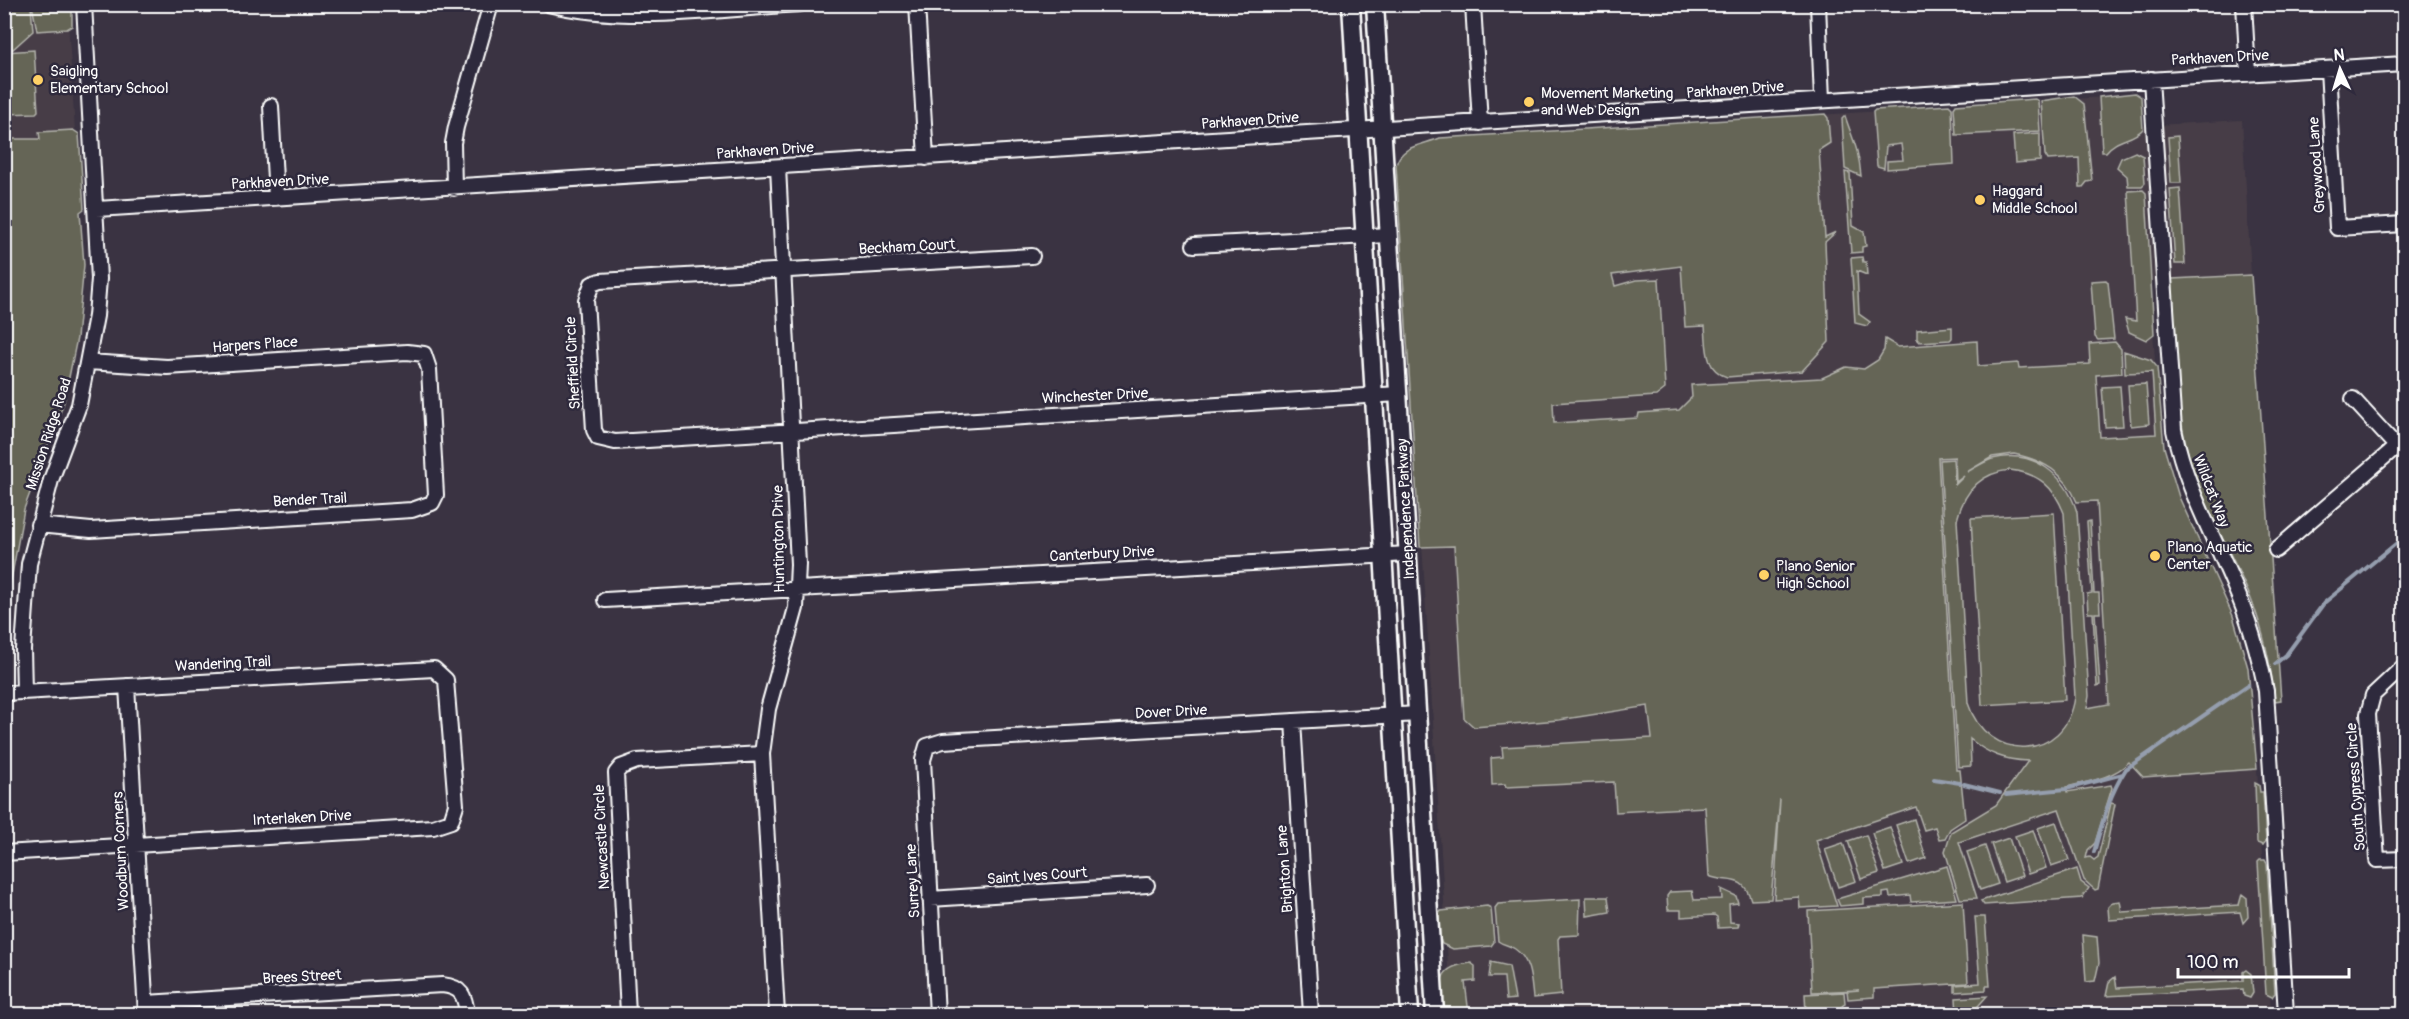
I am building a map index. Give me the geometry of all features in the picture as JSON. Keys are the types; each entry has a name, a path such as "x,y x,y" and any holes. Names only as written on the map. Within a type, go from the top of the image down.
{"main road":[{"name":"Independence Parkway","path":"1351,4 1410,1014"},
{"name":"Independence Parkway","path":"1375,4 1435,1014"}],"street":[{"name":"Mission Ridge Road","path":"24,692 24,605 29,564 51,480 79,405 88,362 99,279 97,209 84,4"},
{"path":"454,188 453,144 456,127 491,4"},
{"path":"548,4 599,12 649,14 800,4"},
{"path":"917,4 927,158"},
{"path":"1473,4 1480,123"},
{"path":"1818,4 1822,100"},
{"path":"2244,4 2248,74"},
{"name":"Parkhaven Drive","path":"97,209 2404,64"},
{"name":"Greywood Lane","path":"2328,69 2337,228 2404,224"},
{"name":"Wildcat Way","path":"2151,79 2174,430 2188,486 2237,591 2259,654 2267,701 2286,1014"},
{"path":"271,106 276,198"},
{"name":"Huntington Drive","path":"777,1014 762,754 768,709 798,589 778,167"},
{"path":"1194,245 1389,235"},
{"name":"Beckham Court","path":"783,270 1032,256"},
{"name":"Sheffield Circle","path":"783,270 609,280 592,284 586,300 592,419 598,438 606,441 792,430"},
{"name":"Harpers Place","path":"88,362 167,367 407,352 424,354"},
{"name":"Bender Trail","path":"38,525 91,530 424,508 432,503 437,485 429,369 424,354"},
{"name":"Winchester Drive","path":"792,430 1399,394"},
{"path":"2276,550 2401,444 2353,399"},
{"name":"Canterbury Drive","path":"604,600 1408,554"},
{"name":"South Cypress Circle","path":"2404,666 2379,687 2373,695 2368,714 2377,860 2404,859"},
{"name":"Wandering Trail","path":"4,693 423,669 434,669 442,674"},
{"name":"Interlaken Drive","path":"4,853 433,827 451,821 456,805 447,688 442,674"},
{"name":"Woodburn Corners","path":"127,686 146,1009"},
{"name":"Dover Drive","path":"927,746 943,741 1418,714"},
{"name":"Brighton Lane","path":"1293,721 1311,1014"},
{"name":"Surrey Lane","path":"927,746 923,760 937,1014"},
{"name":"Newcastle Circle","path":"628,1014 616,773 621,767 637,761 762,754"},
{"name":"Saint Ives Court","path":"930,899 1147,885"},
{"name":"Brees Street","path":"146,1009 442,985 459,989 464,994 466,1014"}],"shaded area":[{"name":"Saigling Elementary School","path":"5,5 67,5 80,212 5,216"},
{"name":"Plano Senior High School","path":"2138,95 2141,126 2242,120 2251,275 2150,281 2158,412 2143,777 2257,769 2271,1014 1451,1014 1399,168 1709,122"}],"green space":[{"path":"5,4 31,7 33,31 13,49 5,50"},
{"path":"32,5 72,5 72,26 67,29 37,31"},
{"path":"34,50 38,111 36,113 5,114 5,52"},
{"path":"2135,93 2141,97 2143,129 2134,136 2110,147 2106,152 2102,152 2099,97"},
{"path":"2074,96 2084,104 2092,181 2087,182 2083,187 2080,187 2079,158 2048,160 2045,155 2041,101"},
{"path":"2035,99 2038,101 2040,131 1956,135 1954,108 1956,105"},
{"path":"1949,105 1952,108 1954,164 1887,169 1887,161 1903,160 1901,144 1886,146 1884,168 1877,166 1873,112 1875,110"},
{"path":"1825,114 1828,118 1830,143 1819,150 1825,237 1836,232 1825,242 1829,342 1802,371 1727,377 1720,374 1710,363 1705,326 1685,327 1681,266 1612,275 1615,286 1636,280 1659,279 1665,389 1656,396 1553,403 1554,423 1638,418 1639,413 1679,410 1692,397 1691,385 1822,378 1846,367 1864,369 1878,360 1884,350 1885,339 1898,347 1977,341 1978,366 2018,363 2019,368 2090,364 2089,344 2115,342 2121,349 2122,373 2096,375 2100,437 2156,434 2152,372 2125,373 2124,351 2151,360 2157,367 2164,447 2179,497 2233,616 2248,668 2257,769 2143,777 2129,762 2108,776 2066,787 2067,792 2111,785 2112,788 2095,843 2088,850 2086,858 2090,857 2094,860 2098,857 2111,803 2115,804 2098,889 2095,890 2084,880 2059,809 1959,842 1977,898 1960,899 1945,851 1951,832 1996,805 2028,761 1997,755 1983,749 1970,739 1971,766 1958,767 1940,460 1953,459 1955,485 1964,476 1956,482 1955,457 1938,458 1956,770 1960,770 1965,819 1950,829 1945,838 1939,839 1935,827 1924,830 1916,807 1816,840 1837,906 1800,908 1799,897 1774,899 1780,799 1771,899 1751,900 1744,886 1739,883 1709,876 1705,807 1616,812 1614,782 1506,787 1505,784 1492,785 1491,758 1503,757 1502,747 1652,738 1648,706 1559,720 1474,727 1464,718 1454,546 1420,547 1396,165 1403,153 1440,138","holes":["2014,454 2035,460 2052,469 2066,483 2077,502 2097,501 2109,704 2087,708 2089,696 2077,512 2072,499 2056,476 2046,467 2034,461 2021,457 2007,457 1982,463 1992,457","2010,470 2029,474 2044,483 2055,496 2064,513 2075,697 2069,718 2057,734 2042,744 2025,747 2008,745 1991,737 1978,723 1968,703 1957,520 1964,500 1982,479 1999,472"]},
{"path":"5,116 10,116 9,135 13,139 40,139 39,132 73,130 79,134 84,209 80,212 84,265 77,338 64,402 24,509 5,613"},
{"path":"1845,116 1857,152 1861,176 1845,169 1842,119"},
{"path":"2040,133 2040,161 2015,163 2013,135"},
{"path":"2178,136 2181,183 2171,183 2168,137"},
{"path":"2135,152 2143,156 2145,183 2142,186 2128,186 2127,176 2117,167 2121,158"},
{"path":"1845,172 1850,173 1853,226 1864,232 1866,246 1862,247 1862,252 1851,253"},
{"path":"2180,188 2185,264 2175,264 2170,189"},
{"path":"2143,190 2146,193 2154,334 2146,340 2129,332 2125,319 2136,321 2128,191"},
{"path":"1862,257 1863,262 1866,262 1867,275 1857,271 1859,314 1870,322 1867,326 1855,323 1851,258"},
{"path":"2251,275 2281,700 2275,701 2266,649 2256,611 2205,503 2186,447 2178,399 2175,351 2172,279"},
{"path":"2106,280 2114,339 2098,340 2095,337 2091,281"},
{"path":"1952,327 1950,340 1920,342 1917,339 1917,330"},
{"path":"2146,384 2149,424 2131,426 2128,385"},
{"path":"2120,386 2123,426 2105,427 2102,387"},
{"path":"2054,513 2065,700 1982,705 1971,518"},
{"path":"2090,521 2094,593 2099,593 2100,613 2095,613 2100,685 2097,686 2093,613 2088,613 2087,594 2092,593 2087,522"},
{"path":"2255,783 2259,785 2260,792 2263,792 2266,841 2263,845 2257,843"},
{"path":"1914,819 1926,858 1909,864 1896,825"},
{"path":"2056,822 2069,860 2051,866 2038,828"},
{"path":"1890,827 1903,865 1885,871 1872,833"},
{"path":"2033,830 2046,868 2028,874 2015,836"},
{"path":"1866,835 1879,873 1861,879 1848,841"},
{"path":"2009,838 2022,876 2004,882 1991,844"},
{"path":"1843,843 1856,881 1838,887 1825,849"},
{"path":"1985,846 1998,884 1980,890 1967,852"},
{"path":"2265,860 2267,864 2275,993 2272,997 2266,994 2258,862"},
{"path":"1947,866 1957,899 1911,902 1910,895 1890,897 1889,892 1883,893 1883,897 1864,898 1864,904 1840,906 1837,899"},
{"path":"2077,869 2081,882 2089,888 2082,898 1984,905 1981,901"},
{"path":"1721,889 1736,896 1738,903 1729,904 1730,922 1739,923 1738,927 1718,928 1717,917 1714,915 1681,917 1681,910 1668,910 1667,896 1670,892 1692,891 1694,900 1722,899"},
{"path":"2242,894 2247,898 2248,917 2243,923 2240,912 2109,920 2108,907 2113,902 2120,901 2122,912 2239,905"},
{"path":"1586,897 1608,897 1610,912 1587,916"},
{"path":"1580,899 1579,935 1560,936 1558,939 1561,995 1533,998 1531,978 1524,959 1515,949 1498,941 1495,908 1498,904"},
{"path":"1963,902 1968,983 1874,989 1874,997 1848,999 1847,991 1859,990 1812,992 1808,911"},
{"path":"1487,906 1491,908 1494,942 1491,946 1453,949 1442,944 1439,936 1438,915 1441,911"},
{"path":"1975,917 1985,917 1990,986 1986,986 1986,990 1955,992 1955,985 1980,983"},
{"path":"2083,935 2097,937 2099,963 2095,981 2086,982"},
{"path":"1491,962 1509,966 1515,999 1506,1000 1504,977 1489,977"},
{"path":"1471,963 1475,966 1475,981 1465,982 1469,1014 1444,1014 1442,979 1445,973 1450,968"},
{"path":"2246,970 2251,974 2253,993 2250,998 2244,996 2243,989 2106,996 2109,982 2115,977 2117,988 2243,981 2243,972"},
{"path":"1844,992 1845,1003 1835,1014 1806,1014 1805,994"},
{"path":"1987,996 1971,1014 1957,1014 1956,998"}],"waterway":[{"path":"2275,664 2286,655 2324,603 2404,537"},
{"path":"2094,852 2111,799 2126,769 2248,685"},
{"path":"2006,795 2066,789 2123,774"},
{"path":"1934,779 1960,783"},
{"path":"1964,784 2000,793"}],"place":[{"name":"Saigling Elementary School","path":"38,80"},
{"name":"Movement Marketing and Web Design","path":"1529,102"},
{"name":"Haggard Middle School","path":"1980,200"},
{"name":"Plano Aquatic Center","path":"2155,556"},
{"name":"Plano Senior High School","path":"1764,575"}]}
